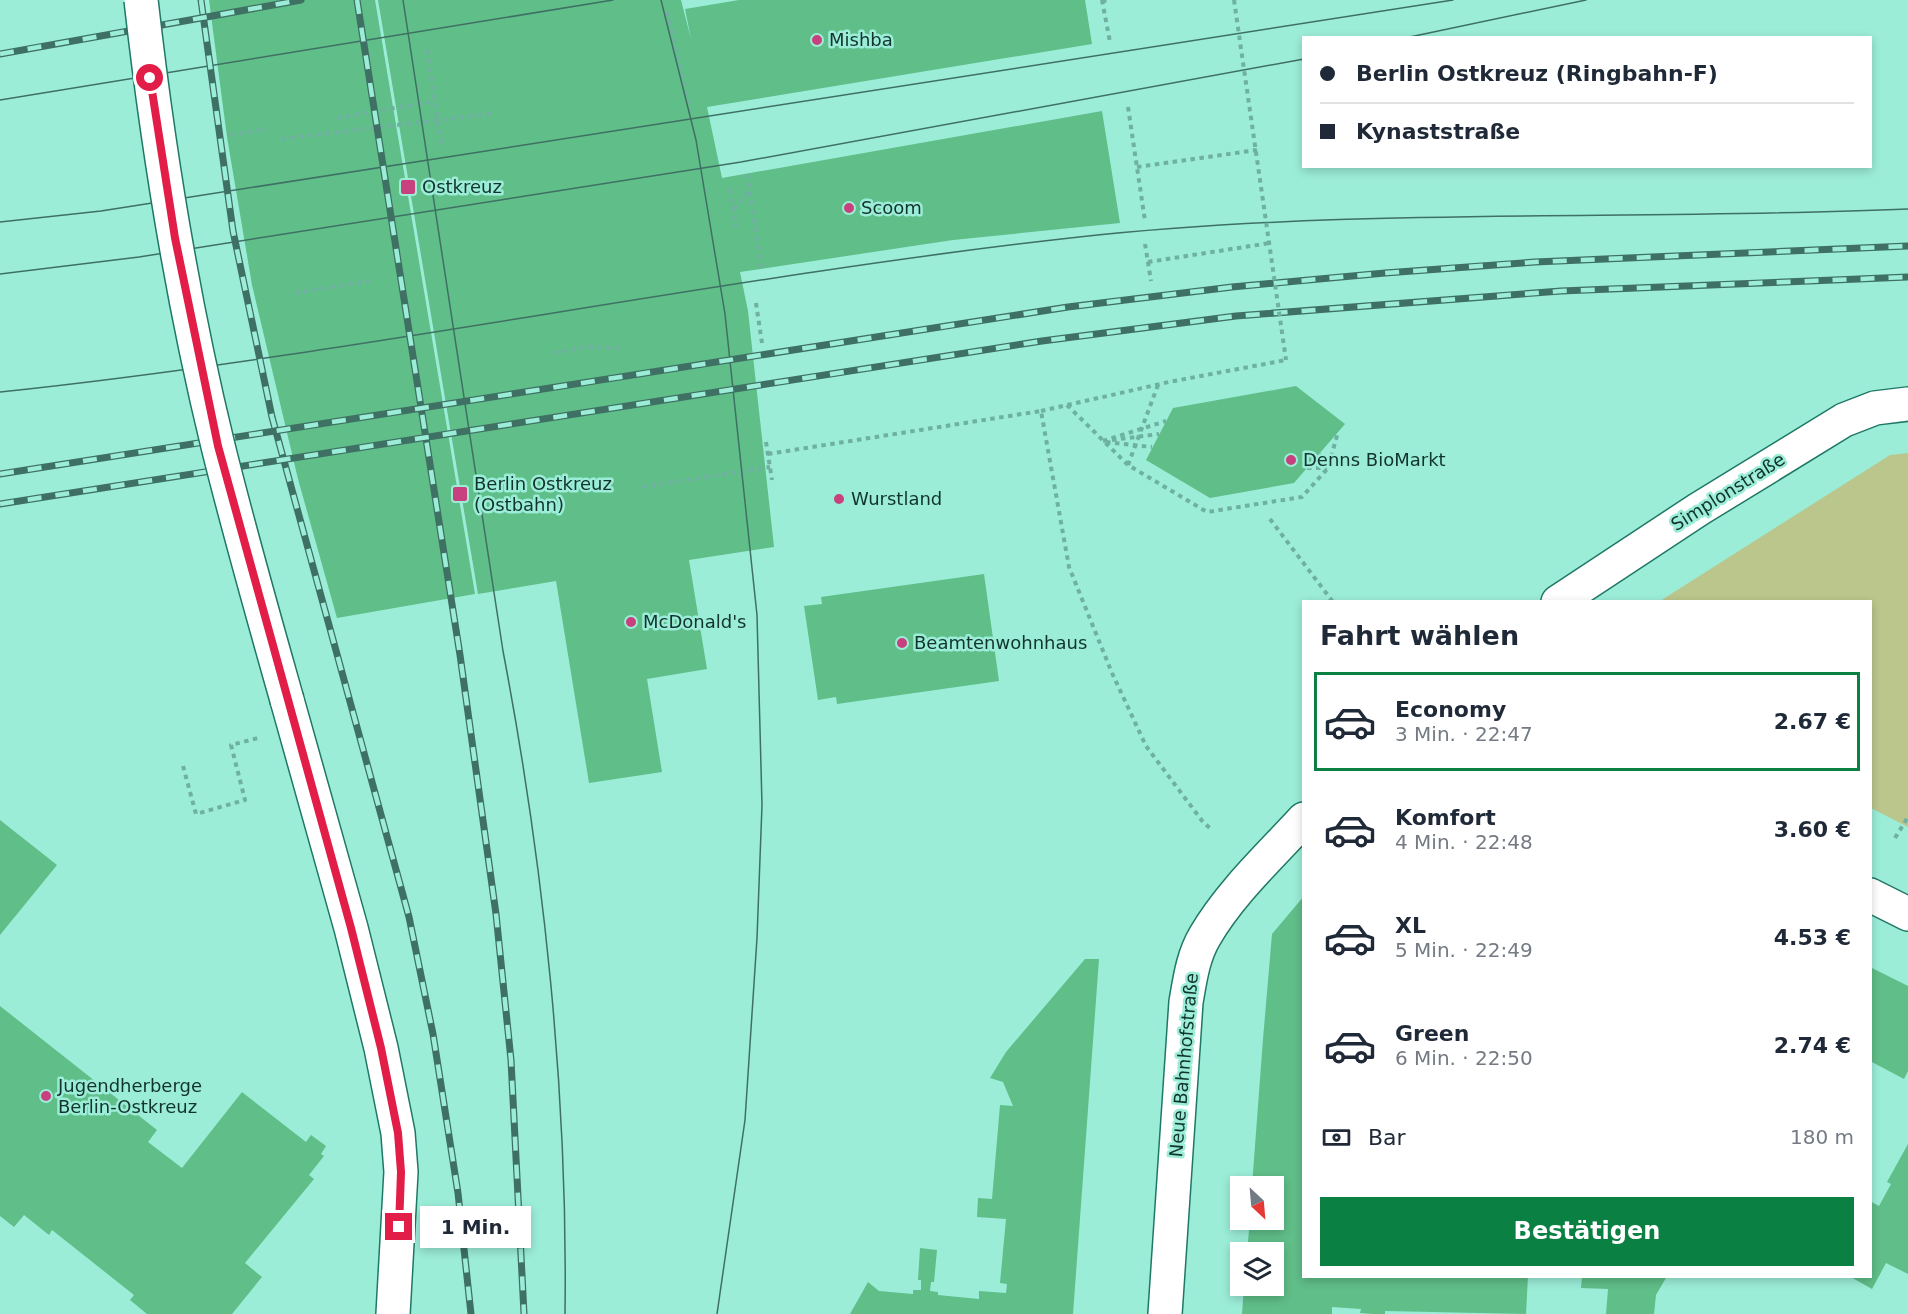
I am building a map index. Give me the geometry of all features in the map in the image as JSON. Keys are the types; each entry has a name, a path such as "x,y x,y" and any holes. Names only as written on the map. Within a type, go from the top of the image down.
{"street":[{"path":"141,0 160,148 195,344 218,446 351,928 381,1048 398,1133 401,1172 393,1314"},
{"name":"Simplonstraße","path":"1561,600 1699,509 1844,420 1875,408 1908,404"},
{"name":"Neue Bahnhofstraße","path":"1165,1314 1186,1002 1193,966 1204,937 1221,913 1302,821"},
{"path":"1872,896 1908,914"}],"path":[{"path":"1110,42 1102,1 1111,0"},
{"path":"768,454 1041,411 1286,360 1234,0"},
{"path":"667,12 690,110"},
{"path":"427,50 442,149"},
{"path":"337,118 435,102"},
{"path":"1128,107 1145,221"},
{"path":"281,139 438,122 496,112"},
{"path":"230,135 268,129"},
{"path":"1137,167 1257,150"},
{"path":"747,174 761,268"},
{"path":"730,189 736,227"},
{"path":"733,210 750,190"},
{"path":"1148,262 1270,243"},
{"path":"1145,244 1151,281"},
{"path":"295,293 369,281"},
{"path":"756,303 762,343"},
{"path":"552,353 586,347 620,348"},
{"path":"1128,465 1158,385"},
{"path":"1067,405 1102,442 1128,465 1206,512 1302,497 1328,468 1338,432"},
{"path":"1041,411 1069,567 1112,673 1146,746 1203,822 1211,829"},
{"path":"1102,442 1166,421"},
{"path":"1102,442 1159,434"},
{"path":"766,442 772,480"},
{"path":"1102,442 1152,447"},
{"path":"1319,454 1328,468"},
{"path":"642,487 770,467"},
{"path":"1307,468 1328,468"},
{"path":"1270,519 1331,600"},
{"path":"256,728 261,749"},
{"path":"183,766 196,814 245,800 231,745 258,738"},
{"path":"1895,838 1908,817"}],"green space":[{"path":"1908,453 1908,827 1872,809 1872,600 1662,600 1890,455"}],"building":[{"path":"209,0 375,0 475,594 337,618 298,479 252,285 227,137"},
{"path":"378,0 681,0 691,39 685,9 739,0 1085,0 1092,44 707,107 722,178 1102,111 1120,223 953,240 740,272 748,311 774,547 689,560 707,669 647,679 662,772 589,783 556,581 478,594"},
{"path":"1296,386 1345,424 1294,483 1210,498 1146,460 1173,408"},
{"name":"Beamtenwohnhaus","path":"984,574 999,681 837,704 836,697 818,700 804,606 822,604 821,597"},
{"path":"0,820 57,865 0,935"},
{"path":"1302,898 1302,1278 1528,1278 1526,1314 1385,1311 1385,1314 1373,1314 1360,1313 1361,1309 1332,1307 1332,1314 1242,1314 1243,1296 1284,1296 1284,1242 1248,1242 1249,1230 1284,1230 1284,1176 1253,1176 1272,934"},
{"path":"1085,959 1099,959 1073,1314 850,1314 868,1282 879,1291 913,1294 913,1290 921,1290 921,1280 918,1280 920,1248 937,1250 934,1282 931,1282 930,1291 938,1292 938,1295 979,1299 979,1291 1006,1293 1007,1284 1000,1283 1006,1219 977,1217 978,1198 992,1199 1000,1105 1013,1106 1003,1082 990,1078 1006,1052"},
{"path":"1872,968 1908,986 1908,1071 1904,1079 1872,1062"},
{"path":"0,1006 157,1130 148,1142 182,1168 242,1092 306,1142 311,1135 326,1146 321,1154 324,1156 309,1175 314,1179 245,1263 262,1277 232,1314 147,1314 130,1300 134,1295 52,1230 49,1235 24,1215 14,1227 0,1216"},
{"path":"1908,1144 1908,1274 1886,1263 1872,1289 1853,1278 1872,1278 1872,1202 1879,1206 1891,1184 1887,1182"},
{"path":"1582,1278 1666,1278 1656,1295 1654,1314 1606,1314 1608,1289 1581,1288"}],"tram line":[{"path":"403,0 503,651 518,732 541,898 558,1065 565,1231 565,1314"},
{"path":"0,100 613,0"},
{"path":"661,0 696,140 725,314 757,615 762,805 757,938 745,1120 717,1314"},
{"path":"0,222 101,211 1453,0"},
{"path":"1415,36 1586,0"},
{"path":"0,274 139,257 741,162 1302,59"},
{"path":"0,392 270,357 809,273 1079,237 1182,228 1389,218 1908,209"}],"railway":[{"path":"201,0 233,231 272,417 409,917 433,1034 458,1193 471,1314"},
{"path":"0,54 301,0"},
{"path":"357,0 460,655 496,914 511,1060 524,1314"},
{"path":"0,474 1068,307 1232,287 1535,262 1908,246"},
{"path":"0,504 1042,341 1236,316 1561,291 1908,277"}],"place":[{"name":"Mishba","path":"817,40"},
{"name":"Ostkreuz","path":"408,187"},
{"name":"Scoom","path":"849,208"},
{"name":"Denns BioMarkt","path":"1291,460"},
{"name":"Berlin Ostkreuz (Ostbahn)","path":"460,494"},
{"name":"Wurstland","path":"839,499"},
{"name":"McDonald's","path":"631,622"},
{"name":"Beamtenwohnhaus","path":"902,643"},
{"name":"Jugendherberge Berlin-Ostkreuz","path":"46,1096"}],"route":[{"path":"150,78 175,238 195,344 218,446 250,570 351,928 381,1048 398,1133 401,1172 399,1227"}]}
